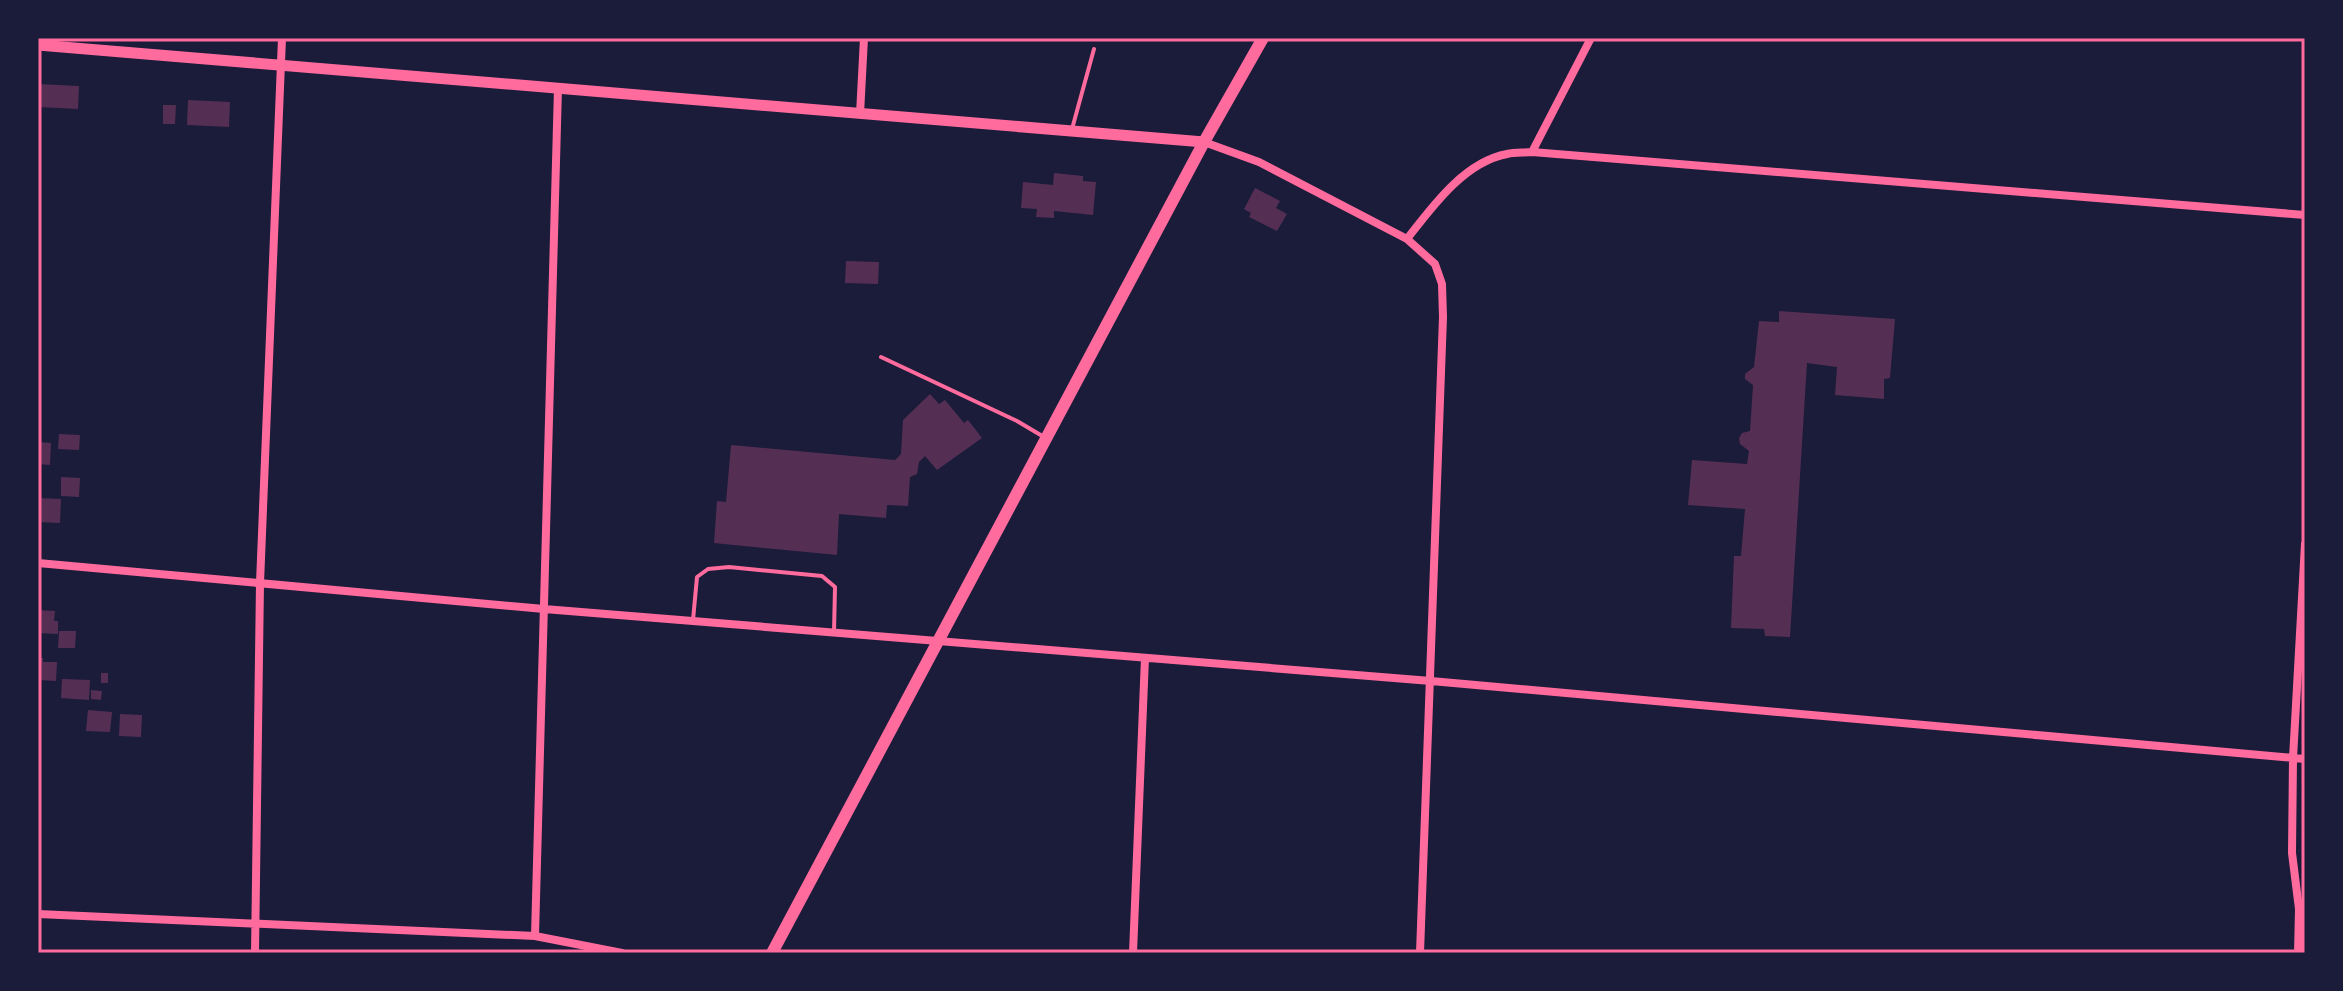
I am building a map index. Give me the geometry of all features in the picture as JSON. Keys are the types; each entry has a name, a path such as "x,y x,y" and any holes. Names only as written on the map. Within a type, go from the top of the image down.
{"main road":[{"path":"772,953 1204,142 1263,38"},
{"path":"38,45 1204,142"}],"street":[{"path":"255,953 260,583 282,38"},
{"path":"860,114 864,38"},
{"path":"1532,152 1591,38"},
{"path":"535,936 558,88"},
{"path":"1204,142 1259,162 1407,239 1435,264 1442,284 1420,953"},
{"path":"1407,239 1429,211 1468,173 1507,153 1532,152 2305,215"},
{"path":"2298,953 2299,909 2292,853 2293,758 2305,544"},
{"path":"38,563 544,609 1431,681 2305,759"},
{"path":"1133,953 1145,658"},
{"path":"38,914 535,936 622,953"}],"lane":[{"path":"1071,131 1094,49"},
{"path":"881,357 1017,421 1046,438"},
{"path":"693,620 697,577 708,569 729,567 822,576 835,587 834,632"}],"building":[{"path":"38,84 79,86 78,109 38,107"},
{"path":"188,100 230,102 229,127 187,125"},
{"path":"163,105 176,105 175,124 163,124"},
{"path":"1054,173 1083,176 1083,181 1096,182 1093,215 1054,211 1054,218 1036,217 1037,209 1021,208 1023,182 1053,185"},
{"path":"1255,188 1280,201 1276,208 1287,214 1277,231 1249,217 1251,213 1244,209"},
{"path":"846,261 879,262 878,284 845,283"},
{"path":"1779,311 1895,319 1890,378 1884,379 1884,399 1835,395 1837,367 1807,363 1790,637 1765,636 1764,629 1731,628 1734,556 1741,556 1745,509 1688,505 1692,460 1747,464 1749,451 1740,444 1739,438 1742,433 1750,431 1753,385 1745,379 1745,374 1754,367 1759,321 1779,322"},
{"path":"930,394 939,404 945,400 964,423 968,420 982,438 937,470 925,456 919,462 917,474 910,477 908,506 887,505 886,518 839,514 837,555 714,543 717,501 726,502 731,445 895,460 901,454 903,420"},
{"path":"59,434 80,435 79,450 58,449"},
{"path":"38,442 51,443 50,465 38,464"},
{"path":"61,477 80,478 79,497 61,496"},
{"path":"38,498 61,499 60,523 38,522"},
{"path":"38,610 55,611 58,634 38,633"},
{"path":"59,631 76,631 75,648 58,648"},
{"path":"38,658 43,658 43,662 57,662 56,681 38,680"},
{"path":"101,673 108,673 108,683 101,683"},
{"path":"62,679 90,680 89,700 61,698"},
{"path":"91,690 102,691 101,700 91,699"},
{"path":"88,710 112,712 110,732 86,731"},
{"path":"120,714 142,715 141,737 119,736"}]}
